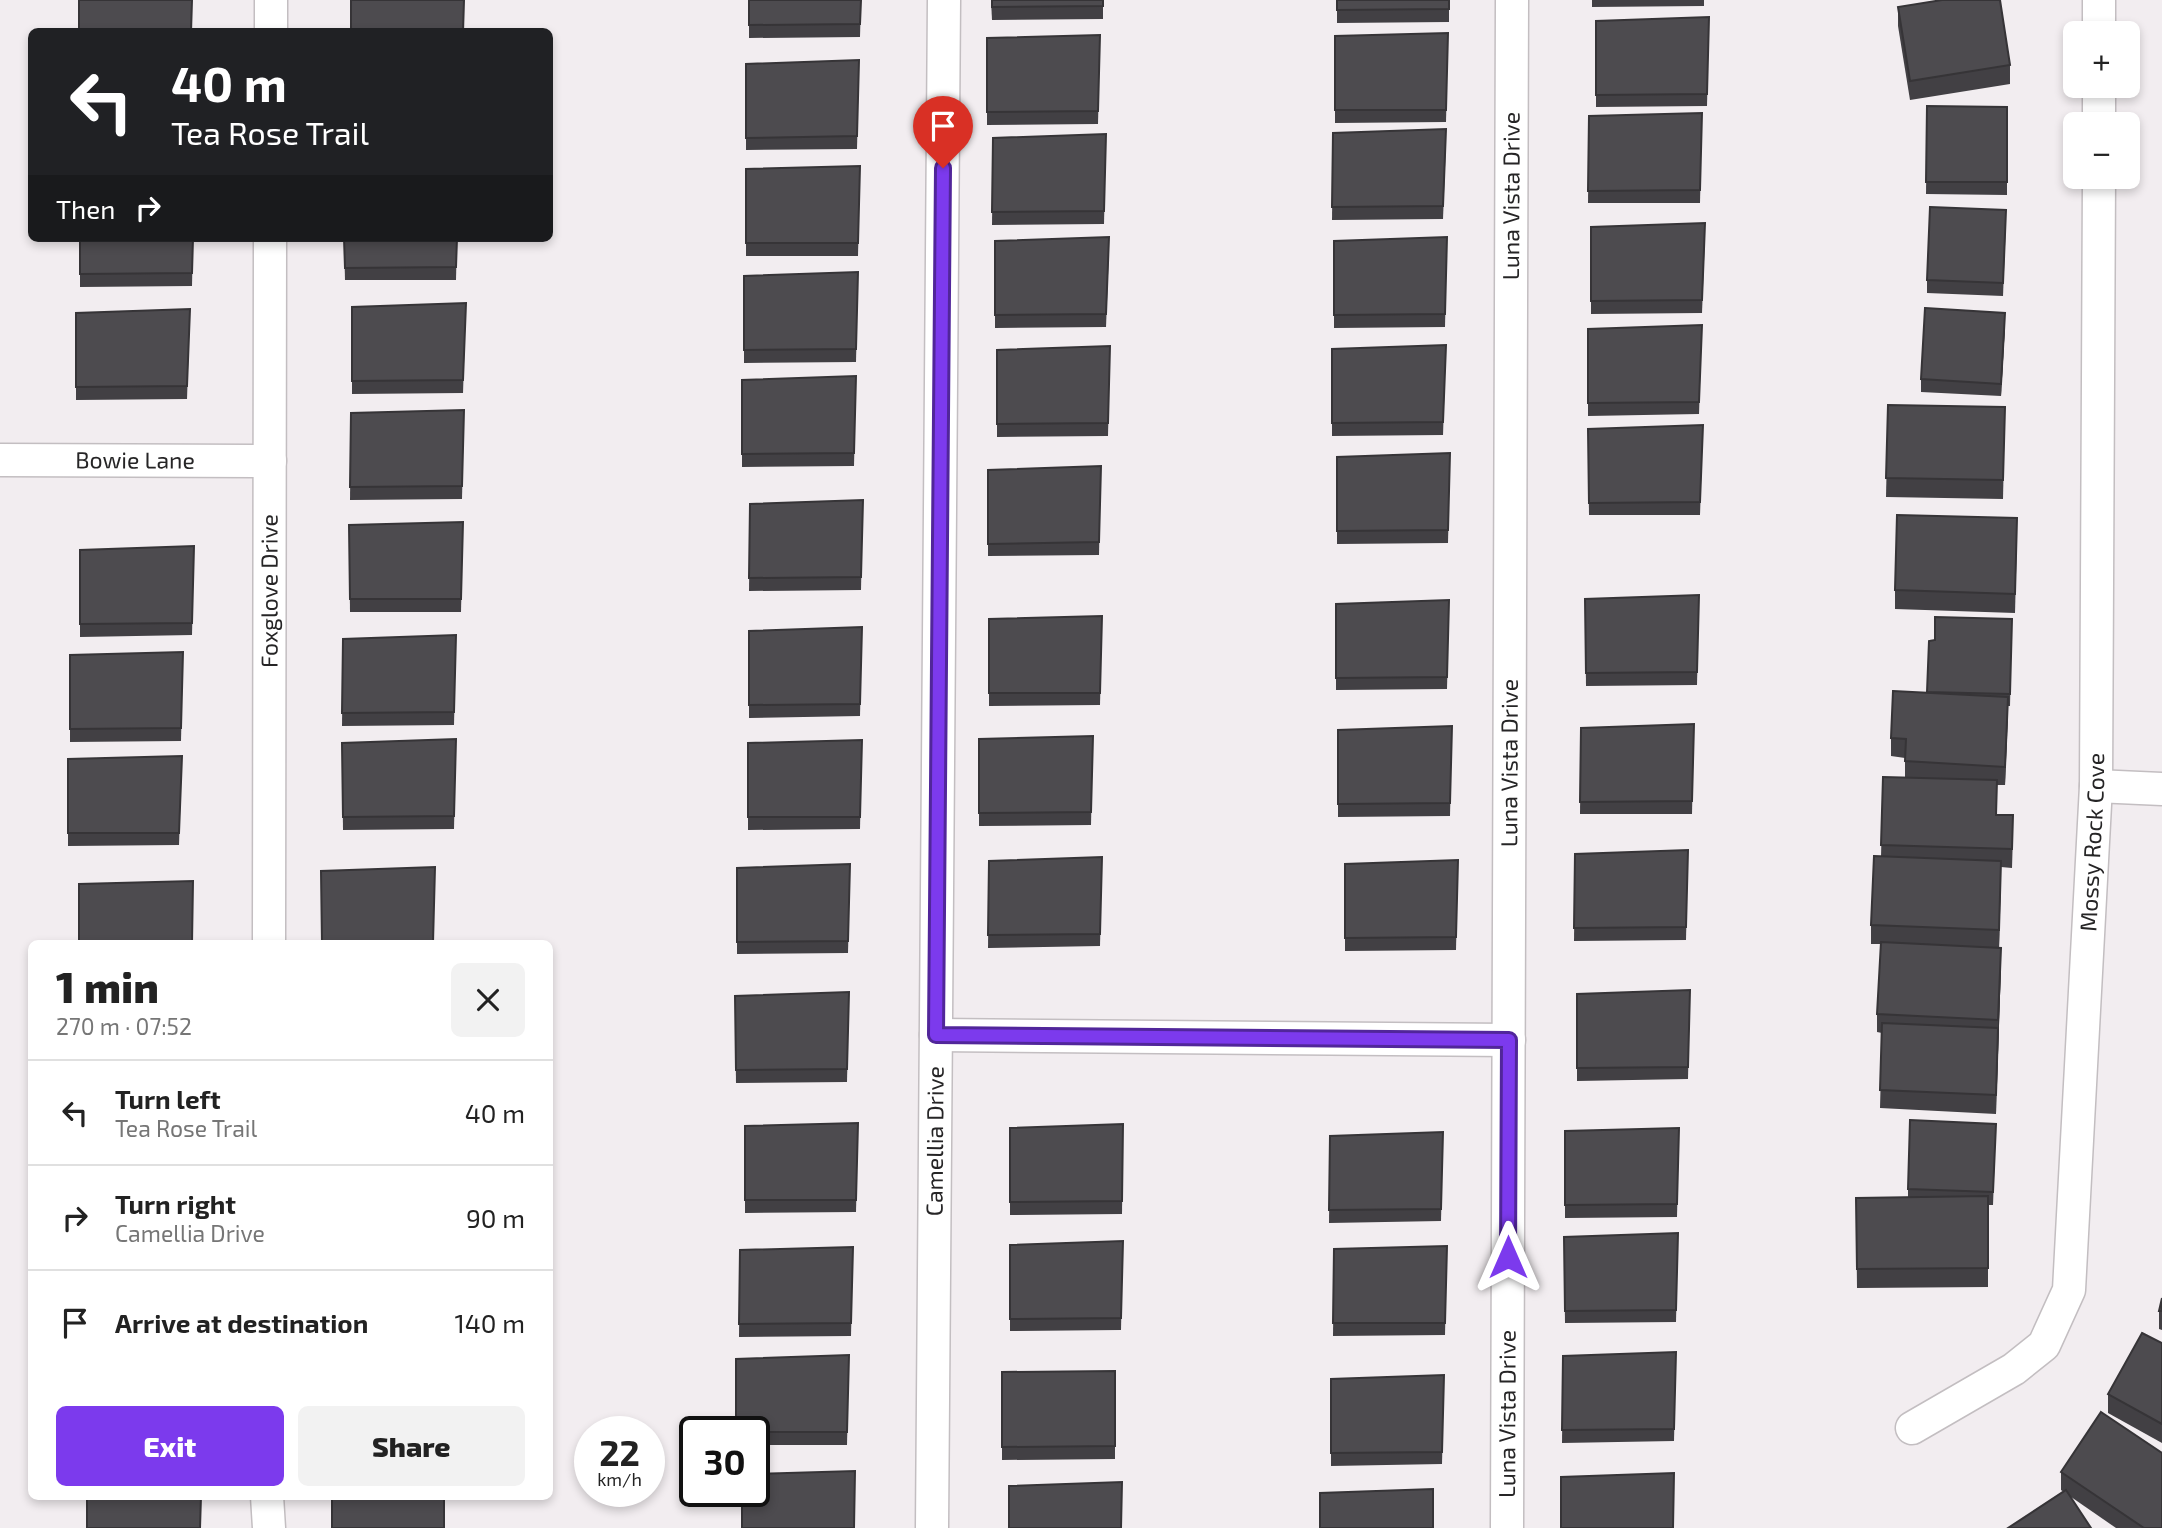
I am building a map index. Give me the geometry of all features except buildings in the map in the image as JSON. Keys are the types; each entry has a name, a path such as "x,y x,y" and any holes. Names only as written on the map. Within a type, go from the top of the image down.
{"street":[{"path":"271,0 271,28"},
{"name":"Camellia Drive","path":"932,1528 944,0"},
{"name":"Luna Vista Drive","path":"1507,1528 1512,0"},
{"path":"2099,0 2099,21"},
{"name":"Mossy Rock Cove","path":"1912,1428 2014,1368 2044,1345 2069,1290 2096,786 2098,189"},
{"name":"Foxglove Drive","path":"269,940 270,242"},
{"name":"Bowie Lane","path":"0,460 270,461"},
{"path":"2096,786 2162,789"},
{"path":"936,1035 1509,1040"},
{"path":"267,1500 269,1528"}],"route":[{"path":"943,168 936,1035 1509,1040 1508,1257"}]}
